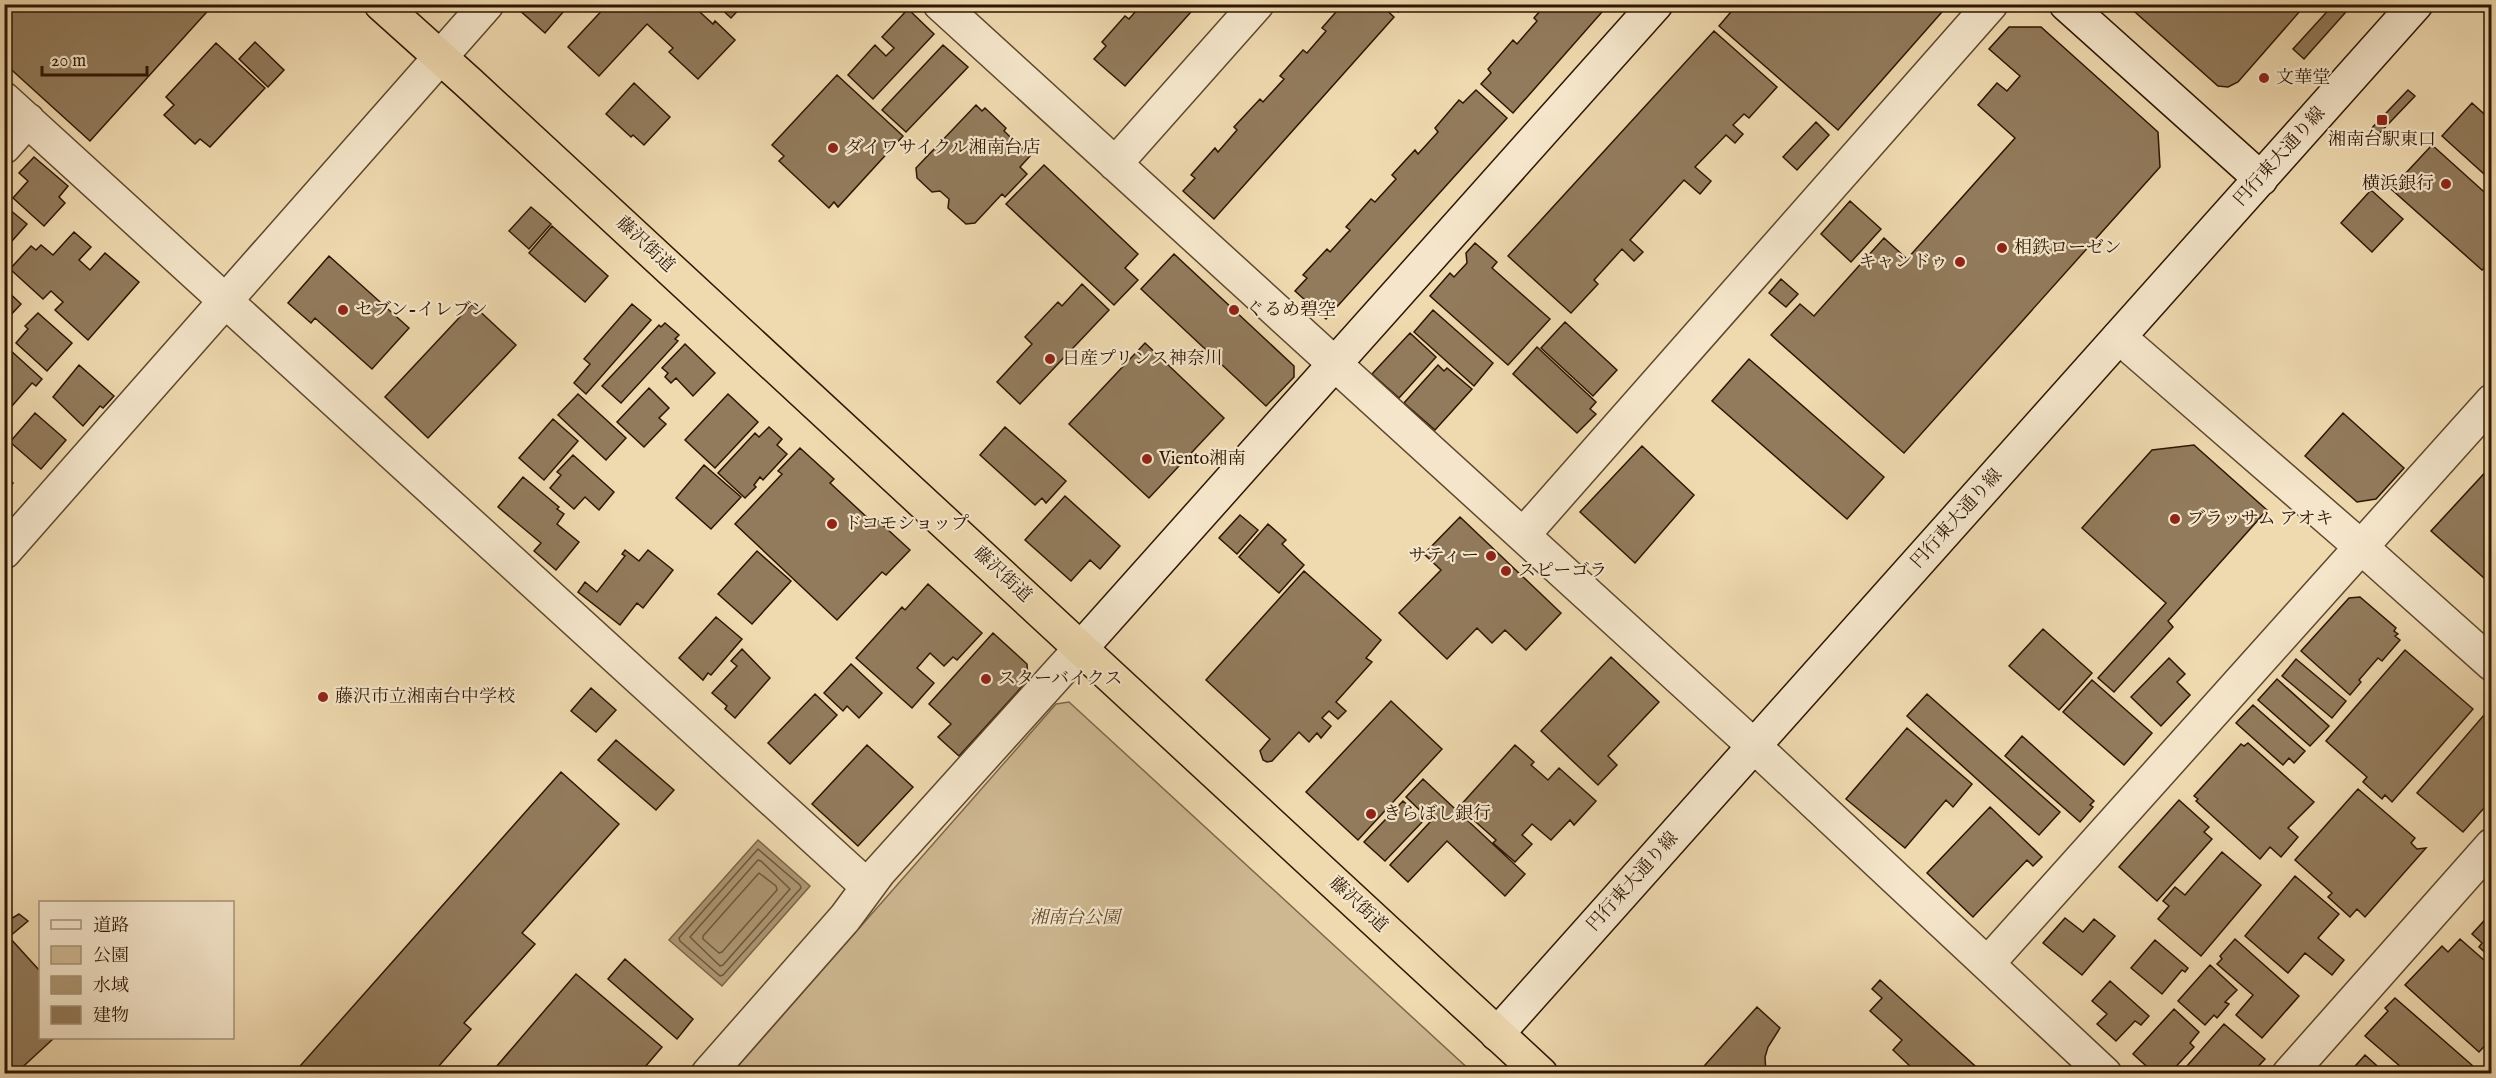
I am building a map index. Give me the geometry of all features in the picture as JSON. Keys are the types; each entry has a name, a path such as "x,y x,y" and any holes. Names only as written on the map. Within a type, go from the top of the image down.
{"highway":[{"name":"藤沢街道","path":"381,4 1541,1074"}],"street":[{"path":"4,552 487,4"},
{"path":"940,4 1754,746 2105,1074"},
{"path":"1115,164 1257,4"},
{"path":"708,1074 845,918 867,886 1656,4"},
{"path":"1523,536 1991,4"},
{"path":"2066,4 2261,178"},
{"name":"円行東大通り線","path":"1497,1034 2416,4"},
{"path":"4,147 16,110 867,886"},
{"path":"2119,337 2492,664"},
{"path":"1988,963 2492,402"},
{"path":"2289,1074 2492,845"}],"green space":[{"name":"湘南台公園","path":"1069,702 1473,1073 732,1073 1056,704"}],"water":[{"path":"758,840 810,886 722,986 669,940"}],"building":[{"path":"4,4 214,4 90,141 4,63"},
{"path":"519,4 570,4 545,33 517,8"},
{"path":"608,4 691,4 713,24 715,21 735,40 698,79 669,52 673,48 647,24 599,76 568,47"},
{"path":"716,4 744,4 731,18"},
{"path":"1142,4 1198,4 1125,86 1094,59 1106,46 1102,42 1125,16 1129,19"},
{"path":"1343,4 1380,4 1394,17 1214,219 1183,191 1195,178 1191,175 1215,148 1218,152 1237,130 1234,127 1260,99 1263,102 1284,79 1280,76 1303,50 1307,53 1326,31 1322,28"},
{"path":"1389,4 1405,4 1398,12"},
{"path":"1546,4 1609,4 1513,113 1481,84 1491,73 1488,69 1513,40 1517,44 1537,21 1534,18"},
{"path":"1734,4 1949,4 1838,130 1719,26 1736,6"},
{"path":"2126,4 2294,4 2300,11 2238,82 2228,87 2218,86"},
{"path":"2334,4 2353,4 2304,59 2293,49"},
{"path":"908,9 934,34 873,99 848,75 875,45 886,56 894,48 882,37"},
{"name":"相鉄ローゼン","path":"2009,27 2041,27 2158,132 2160,167 1904,453 1771,335 1800,304 1814,316 1884,238 1907,259 2015,138 1978,105 1997,83 2007,91 2020,76 1989,49"},
{"path":"1714,31 1777,87 1749,118 1744,114 1733,125 1743,134 1735,143 1726,135 1695,167 1711,181 1700,194 1684,180 1630,240 1643,252 1634,261 1622,249 1594,280 1598,284 1571,313 1508,256"},
{"path":"255,42 284,70 268,87 239,59"},
{"path":"216,43 265,88 210,147 200,139 195,144 164,115 174,105 166,97"},
{"path":"943,45 968,67 906,132 882,110"},
{"path":"837,75 903,136 838,207 834,202 829,208 779,161 784,156 772,145"},
{"path":"634,83 670,117 644,145 633,135 631,137 606,114"},
{"path":"1476,90 1507,118 1326,319 1295,291 1307,278 1303,275 1327,249 1330,252 1350,230 1346,227 1371,199 1375,202 1396,179 1392,175 1415,150 1418,154 1438,132 1435,128 1459,100 1463,103"},
{"path":"2408,90 2415,96 2375,138 2369,131"},
{"path":"2472,103 2492,121 2492,166 2484,174 2442,136"},
{"path":"976,105 982,111 985,108 1006,128 1004,131 1030,156 1020,167 1027,174 1005,197 1002,194 975,223 966,224 948,208 949,199 940,191 932,192 917,178 916,168"},
{"path":"1816,122 1829,135 1797,170 1783,157"},
{"path":"2432,145 2492,199 2492,261 2482,270 2391,189"},
{"path":"34,157 68,186 59,197 65,203 44,226 13,198 28,181 19,173"},
{"path":"1044,165 1138,254 1125,268 1138,280 1114,305 1006,204"},
{"path":"2371,190 2403,219 2372,252 2341,223"},
{"path":"1850,201 1881,229 1851,262 1821,234"},
{"path":"4,205 27,224 4,250"},
{"path":"531,207 551,224 529,249 509,231"},
{"path":"552,226 608,276 585,302 529,253"},
{"path":"74,232 91,247 79,260 90,270 105,253 139,282 88,340 55,310 63,302 51,291 43,299 10,269 31,246 36,250 41,245 53,255"},
{"path":"1475,243 1497,262 1492,268 1550,319 1508,365 1430,296 1450,273 1454,277 1467,263 1466,253"},
{"path":"1174,254 1294,366 1294,377 1266,406 1141,289"},
{"name":"セブン-イレブン","path":"329,256 409,328 372,369 315,318 311,323 288,303"},
{"path":"1781,279 1798,294 1786,307 1769,293"},
{"path":"1082,284 1109,310 1020,404 997,382 1032,344 1025,337 1058,302 1062,306"},
{"path":"4,288 21,304 4,322"},
{"path":"472,304 516,345 428,438 385,397"},
{"path":"632,304 651,320 586,394 574,383 590,364 584,359"},
{"path":"1433,310 1493,363 1474,386 1414,332"},
{"path":"38,313 72,343 47,371 16,343 28,329 25,326"},
{"path":"1565,322 1617,370 1593,396 1541,348"},
{"path":"665,323 679,335 675,339 678,341 621,403 602,386 659,325 661,327"},
{"path":"1410,333 1436,357 1399,398 1372,374"},
{"path":"1145,343 1224,418 1149,498 1069,424"},
{"path":"685,344 715,373 693,396 676,378 671,383 665,377 668,373 662,368"},
{"path":"1537,347 1596,402 1590,409 1596,414 1577,433 1513,374"},
{"path":"10,350 42,379 36,386 32,383 12,406 4,399 4,355"},
{"path":"1749,359 1884,477 1847,519 1712,401"},
{"path":"79,365 114,396 103,408 100,406 83,426 53,397"},
{"path":"1438,365 1444,371 1447,368 1472,389 1435,430 1404,403"},
{"path":"649,388 669,408 659,418 666,424 644,447 617,422"},
{"path":"578,394 626,438 606,460 558,415"},
{"path":"728,394 758,422 715,468 685,440"},
{"path":"35,413 66,440 41,469 10,442"},
{"path":"2343,413 2404,468 2376,499 2357,502 2305,456"},
{"path":"553,419 578,441 544,480 519,458"},
{"path":"769,427 782,439 777,445 787,454 763,480 760,477 754,485 756,487 745,498 718,473 755,433 759,437"},
{"path":"1005,427 1066,481 1046,503 1042,498 1035,505 980,455"},
{"path":"2194,445 2267,510 2168,621 2173,627 2114,692 2098,678 2166,603 2082,528 2152,450"},
{"path":"1642,446 1694,495 1635,563 1580,512"},
{"path":"800,448 834,479 830,483 872,522 874,517 910,550 886,575 882,572 837,620 735,524 782,474 778,471"},
{"path":"573,455 614,492 599,510 585,497 574,509 550,488 561,475 557,472"},
{"path":"704,465 741,497 711,529 676,498"},
{"path":"2492,465 2492,585 2431,531"},
{"path":"4,475 13,483 4,492"},
{"path":"523,477 559,507 557,509 564,514 557,524 579,542 556,570 534,551 541,543 498,507"},
{"path":"1065,496 1120,546 1100,569 1090,560 1071,581 1025,540"},
{"path":"1240,515 1258,530 1237,554 1219,538"},
{"path":"1460,517 1561,613 1526,650 1505,630 1492,643 1477,628 1447,659 1399,613 1441,570 1424,554"},
{"path":"1268,524 1286,540 1282,544 1304,565 1279,593 1239,557"},
{"path":"625,550 639,561 648,550 673,570 643,608 637,603 620,625 578,592 585,582 597,592 625,556 622,554"},
{"path":"757,551 791,581 752,624 718,594"},
{"path":"1304,571 1381,640 1366,658 1372,662 1336,702 1346,711 1338,719 1329,711 1322,718 1331,726 1321,738 1317,733 1309,742 1299,732 1272,761 1267,762 1263,760 1260,751 1270,739 1206,680"},
{"path":"928,584 982,633 957,660 953,657 944,666 930,653 917,668 934,683 912,708 856,658 902,607 905,610"},
{"path":"2360,597 2396,628 2394,631 2398,634 2395,636 2400,640 2382,661 2378,658 2359,680 2361,682 2350,695 2301,651 2349,598"},
{"path":"716,617 742,639 711,675 708,673 703,680 679,658"},
{"path":"2043,629 2092,673 2059,710 2009,666"},
{"path":"993,633 1027,664 1028,680 959,756 938,737 951,724 929,704"},
{"path":"742,649 770,678 735,718 725,709 727,706 712,693 737,666 731,661"},
{"path":"2405,650 2473,709 2392,802 2385,795 2382,799 2363,782 2367,777 2326,741"},
{"path":"1611,657 1659,702 1608,756 1617,765 1598,785 1541,731"},
{"path":"2169,658 2185,674 2177,682 2190,695 2161,726 2131,697"},
{"path":"2296,659 2346,701 2332,718 2282,676"},
{"path":"851,664 882,693 859,718 847,706 843,711 824,693"},
{"path":"2277,679 2329,726 2310,746 2258,700"},
{"path":"2092,680 2152,733 2124,765 2063,712"},
{"path":"591,688 616,710 596,732 571,711"},
{"path":"815,694 837,715 790,764 768,743"},
{"path":"1927,694 2060,812 2039,835 1907,716"},
{"path":"1391,701 1442,749 1358,840 1306,792"},
{"path":"2253,705 2305,751 2294,763 2289,758 2283,765 2236,723"},
{"path":"2490,708 2492,710 2492,799 2463,832 2417,793"},
{"path":"1907,728 1972,784 1953,807 1946,800 1905,848 1846,799"},
{"path":"2022,736 2094,801 2090,805 2093,807 2080,822 2005,756"},
{"path":"616,740 674,790 656,810 598,760"},
{"path":"2248,743 2314,802 2288,828 2298,837 2281,857 2270,847 2260,859 2196,801 2198,799 2194,796 2241,744 2244,746"},
{"path":"867,745 913,787 858,846 812,804"},
{"path":"1515,745 1534,762 1531,765 1548,780 1559,768 1596,801 1574,825 1570,820 1551,840 1532,824 1522,835 1532,844 1515,862 1493,843 1496,840 1459,807"},
{"path":"561,772 619,824 522,933 535,944 464,1023 471,1029 432,1074 293,1074"},
{"path":"1423,779 1525,874 1505,896 1447,841 1408,882 1390,865 1431,821 1406,797"},
{"path":"2358,789 2415,838 2411,843 2417,849 2426,848 2365,917 2357,909 2350,917 2328,897 2332,893 2295,860"},
{"path":"2179,800 2209,827 2204,832 2212,839 2157,901 2119,867"},
{"path":"1403,801 1424,820 1385,861 1364,842"},
{"path":"1990,807 2042,857 2033,866 2027,860 1973,917 1927,873"},
{"path":"2222,852 2261,885 2201,956 2158,919 2169,906 2163,901 2175,887 2185,895"},
{"path":"2295,876 2339,914 2318,938 2344,960 2332,975 2305,953 2288,973 2245,936"},
{"path":"2492,912 2492,959 2479,947 2482,943 2472,934"},
{"path":"19,914 28,921 9,937 39,970 39,1039 53,1039 15,1074 4,1074 4,923"},
{"path":"2065,918 2083,932 2094,919 2115,936 2082,975 2043,943"},
{"path":"2235,939 2299,996 2262,1038 2236,1015 2253,995 2217,964 2222,959 2220,956"},
{"path":"2460,939 2492,967 2492,1038 2479,1052 2405,985 2442,946 2448,952"},
{"path":"2155,940 2188,968 2185,972 2182,970 2162,994 2131,968"},
{"path":"625,959 693,1019 677,1039 608,979"},
{"path":"2210,965 2237,990 2225,1002 2229,1004 2217,1018 2214,1015 2205,1025 2178,1001"},
{"path":"576,974 662,1047 639,1074 490,1074"},
{"path":"1880,980 1984,1074 1907,1074 1912,1068 1893,1050 1902,1040 1870,1011 1882,998 1872,989"},
{"path":"2110,981 2149,1016 2141,1025 2135,1021 2116,1041 2097,1024 2107,1014 2092,1001"},
{"path":"2395,998 2473,1066 2466,1074 2409,1074 2365,1036 2388,1011 2385,1008"},
{"path":"1757,1007 1780,1028 1768,1047 1765,1057 1766,1074 1697,1074"},
{"path":"2174,1009 2199,1032 2190,1043 2194,1047 2169,1074 2164,1071 2155,1074 2133,1054"},
{"path":"2224,1024 2265,1059 2251,1074 2180,1074"},
{"path":"2365,1055 2386,1074 2348,1074"}],"place":[{"name":"文華堂","path":"2264,78"},
{"name":"湘南台駅東口","path":"2382,120"},
{"name":"ダイワサイクル湘南台店","path":"833,148"},
{"name":"横浜銀行","path":"2446,184"},
{"name":"相鉄ローゼン","path":"2002,248"},
{"name":"キャンドゥ","path":"1960,262"},
{"name":"セブン-イレブン","path":"343,310"},
{"name":"ぐるめ碧空","path":"1234,310"},
{"name":"日産プリンス神奈川","path":"1050,359"},
{"name":"Viento湘南","path":"1147,459"},
{"name":"ブラッサム アオキ","path":"2175,519"},
{"name":"ドコモショップ","path":"832,524"},
{"name":"サティー","path":"1491,556"},
{"name":"スピーゴラ","path":"1506,571"},
{"name":"スターバイクス","path":"986,679"},
{"name":"藤沢市立湘南台中学校","path":"323,697"},
{"name":"きらぼし銀行","path":"1371,814"}]}
